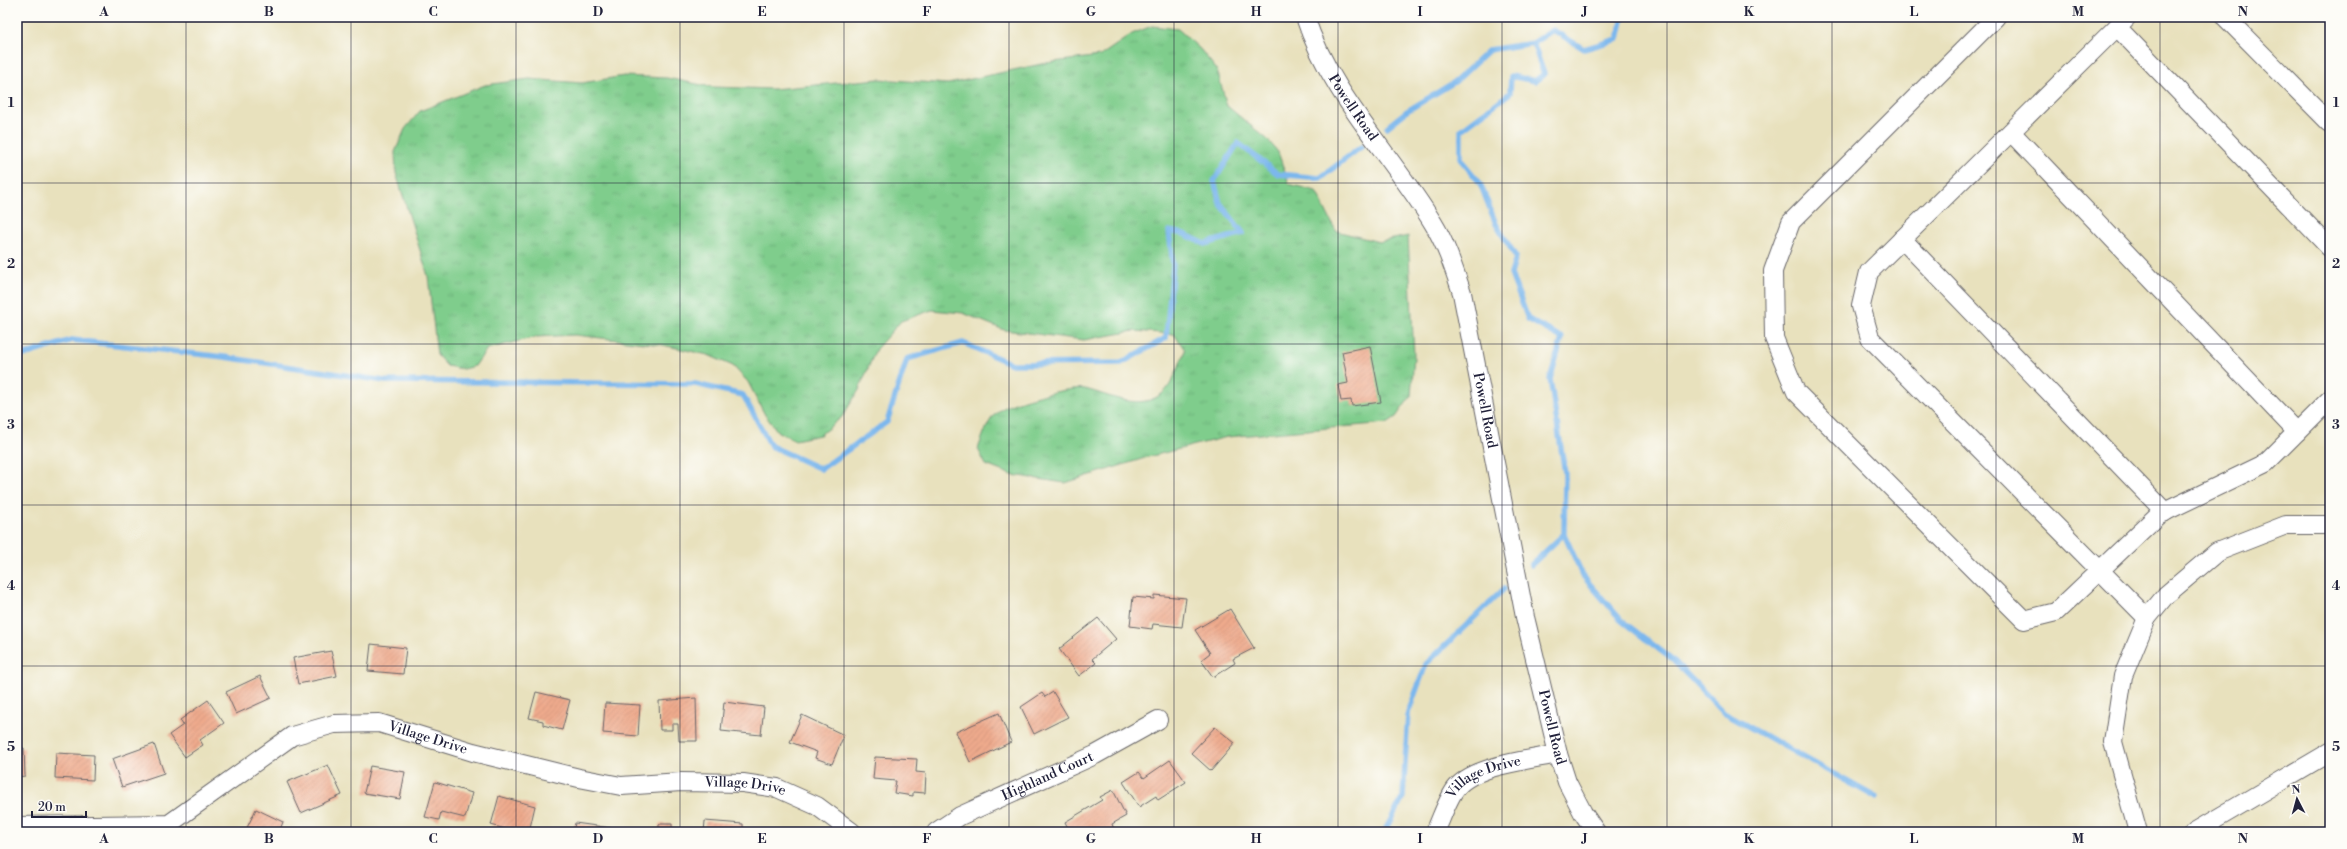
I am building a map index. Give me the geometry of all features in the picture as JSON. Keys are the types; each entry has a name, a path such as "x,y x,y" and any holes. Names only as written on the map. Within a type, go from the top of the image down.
{"street":[{"name":"Powell Road","path":"1306,17 1318,50 1332,77 1433,223 1453,265 1462,293 1525,617 1558,754 1567,782 1583,814 1596,832"},
{"path":"1996,17 1791,222 1773,271 1774,338 1796,392 2024,620 2056,612 2158,515 2266,463 2330,399"},
{"path":"2225,17 2330,123"},
{"path":"2147,618 1870,338 1861,306 1869,272 2122,22 2330,248"},
{"path":"2011,132 2297,432"},
{"path":"1902,239 2165,512"},
{"path":"2138,832 2113,742 2123,676 2147,618 2166,595 2217,552 2286,525 2330,525"},
{"name":"Highland Court","path":"936,832 960,816 1096,756 1158,720"},
{"name":"Village Drive","path":"17,826 171,828 292,736 334,724 379,723 473,752 579,778 621,786 681,782 743,783 777,788 817,806 852,832"},
{"path":"2194,832 2330,752"},
{"name":"Village Drive","path":"1436,832 1456,788 1472,776 1492,769 1558,754"}],"green space":[{"path":"1152,26 1178,29 1200,49 1217,70 1227,106 1267,139 1278,152 1289,184 1316,191 1336,231 1379,242 1408,236 1414,356 1411,396 1396,417 1387,423 1227,437 1148,457 1065,483 1012,475 986,465 978,449 986,428 992,418 1000,410 1017,402 1068,390 1085,389 1135,402 1154,399 1163,393 1170,385 1185,350 1174,334 1134,331 1084,340 1004,330 963,313 932,310 901,321 876,349 859,390 842,417 820,435 795,440 778,432 765,415 748,382 733,366 708,355 663,345 575,335 536,337 487,349 475,366 463,369 447,366 437,355 428,276 396,173 395,152 405,129 420,111 485,85 529,79 582,83 624,76 667,78 712,87 773,89 879,79 948,84 1046,63 1100,56 1132,34"}],"building":[{"path":"1370,346 1381,402 1352,406 1351,400 1341,401 1338,385 1348,383 1342,352"},
{"path":"1154,595 1186,598 1182,627 1153,624 1152,629 1130,626 1133,597 1154,599"},
{"path":"1230,609 1254,648 1233,659 1235,663 1213,677 1201,660 1210,653 1195,630"},
{"path":"1098,618 1116,639 1092,659 1096,663 1079,676 1059,649"},
{"path":"371,644 406,648 403,674 368,671"},
{"path":"331,651 337,676 298,684 293,658"},
{"path":"260,676 271,698 236,714 226,692"},
{"path":"536,692 570,700 562,730 543,725 543,721 529,718"},
{"path":"1053,692 1068,717 1034,734 1021,707 1042,693 1045,697"},
{"path":"696,698 697,741 679,741 678,724 672,724 672,730 660,730 659,701"},
{"path":"208,700 224,723 200,740 203,745 185,757 169,735 183,725 180,720"},
{"path":"724,702 764,707 761,735 721,731"},
{"path":"605,703 640,705 638,736 603,733"},
{"path":"999,713 1011,742 970,762 956,732"},
{"path":"802,715 844,735 832,764 815,758 817,752 790,742"},
{"path":"1215,727 1235,743 1211,771 1191,753"},
{"path":"154,744 164,773 122,787 112,759"},
{"path":"17,748 24,748 25,776 17,777"},
{"path":"56,753 94,755 93,780 55,778"},
{"path":"875,757 917,759 916,772 926,773 925,793 913,792 913,796 894,793 896,781 873,779"},
{"path":"1170,760 1186,782 1158,800 1156,796 1139,807 1123,782 1139,772 1144,778"},
{"path":"328,765 342,795 301,813 287,782"},
{"path":"370,766 405,772 400,799 364,793"},
{"path":"435,782 472,793 465,818 441,812 439,820 425,817"},
{"path":"1113,790 1126,816 1112,824 1115,832 1102,832 1100,829 1094,832 1070,832 1065,822 1102,800 1100,797"},
{"path":"499,796 535,806 529,832 516,832 491,825"},
{"path":"256,809 283,822 279,832 245,832"},
{"path":"705,821 743,824 743,832 704,832"},
{"path":"575,823 611,828 611,832 573,832"},
{"path":"659,824 672,824 672,832 629,832 659,830"}],"waterway":[{"path":"1387,127 1407,111 1456,81 1489,50 1533,43 1553,30 1584,49 1618,39 1623,17"},
{"path":"1533,43 1544,74 1535,81 1511,76 1510,93 1461,130 1461,160 1480,183 1496,224 1516,257 1511,274 1528,319 1562,338 1550,379 1565,473 1564,534 1583,576 1622,621 1673,660 1724,713 1877,798"},
{"path":"17,357 72,340 224,357 385,381 695,384 743,395 771,446 821,469 887,422 907,359 963,343 1012,364 1121,363 1166,338 1173,265 1169,231 1184,234 1205,244 1243,233 1220,203 1214,181 1238,143 1278,174 1320,178 1361,147"},
{"path":"1531,565 1564,534"},
{"path":"1384,832 1403,797 1408,713 1426,664 1504,589"}]}
